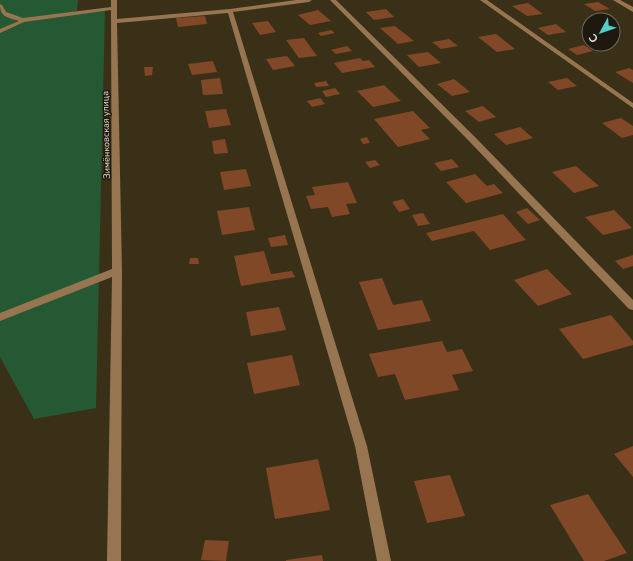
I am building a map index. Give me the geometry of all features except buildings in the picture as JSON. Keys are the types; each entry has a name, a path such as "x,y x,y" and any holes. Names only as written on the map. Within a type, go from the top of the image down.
{"street":[{"path":"114,21 230,11 309,0"},
{"path":"333,0 472,139 633,306"},
{"path":"483,0 633,106"},
{"path":"616,0 633,10"},
{"path":"0,31 21,22 22,20 114,4"},
{"name":"Зимёнковская улица","path":"114,4 118,271 114,561"},
{"path":"0,6 4,13 22,20"},
{"path":"230,11 361,446 384,561"},
{"path":"0,318 118,271"}],"green space":[{"path":"0,0 78,0 77,11 65,15 105,11 96,408 34,419 0,357"}]}
